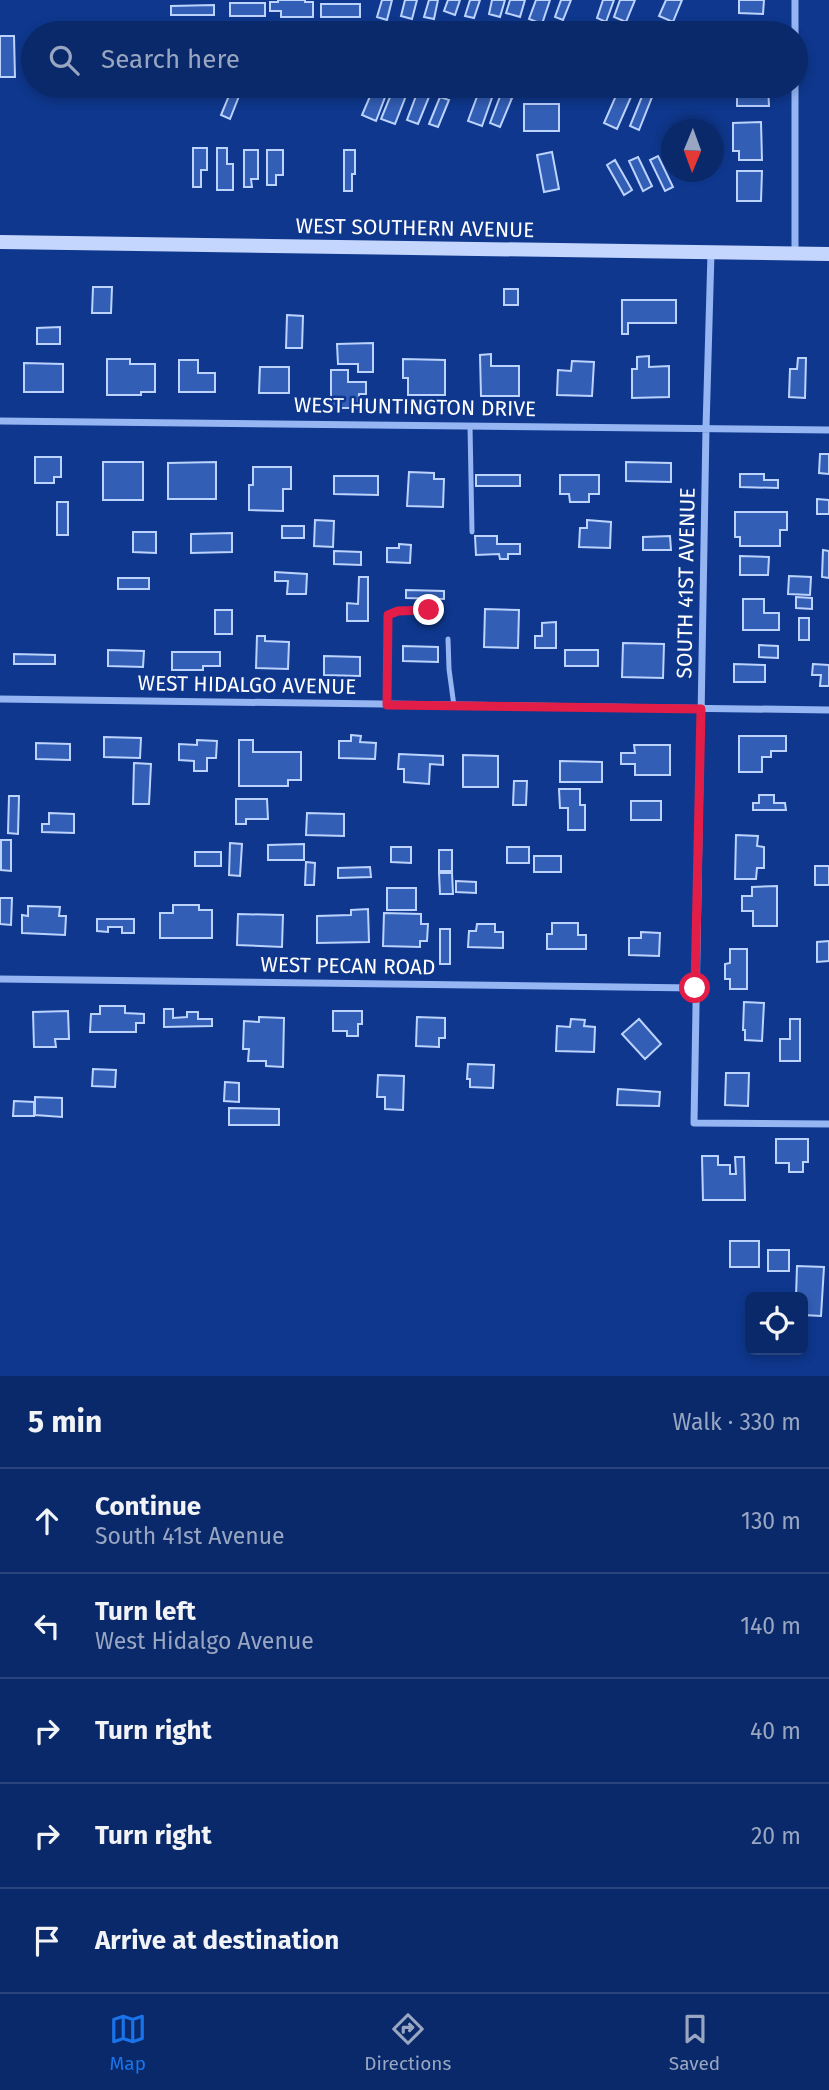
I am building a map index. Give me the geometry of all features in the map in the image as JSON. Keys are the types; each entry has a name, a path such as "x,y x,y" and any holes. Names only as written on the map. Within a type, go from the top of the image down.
{"main road":[{"name":"WEST SOUTHERN AVENUE","path":"0,242 829,254"}],"street":[{"path":"795,0 795,21"},
{"path":"795,98 795,254"},
{"name":"SOUTH 41ST AVENUE","path":"711,253 694,1123 829,1124"},
{"name":"WEST HUNTINGTON DRIVE","path":"0,421 829,430"},
{"name":"WEST HIDALGO AVENUE","path":"0,699 829,710"},
{"name":"WEST PECAN ROAD","path":"0,979 695,988"}],"lane":[{"path":"470,426 471,532"},
{"path":"387,705 388,615 398,611 429,610"},
{"path":"448,639 454,706"}],"building":[{"path":"382,0 392,0 387,20 377,17"},
{"path":"405,0 417,0 412,19 401,16"},
{"path":"429,0 438,0 434,19 424,17"},
{"path":"448,0 460,0 455,15 444,11"},
{"path":"470,0 480,0 474,18 465,16"},
{"path":"492,0 505,0 500,17 489,14"},
{"path":"510,0 525,0 520,17 506,13"},
{"path":"536,0 550,0 543,21 529,19"},
{"path":"561,0 571,0 563,20 555,17"},
{"path":"603,0 614,0 606,21 597,18"},
{"path":"620,0 635,0 626,21 614,17"},
{"path":"666,0 682,0 673,21 659,16"},
{"path":"739,0 764,0 763,14 739,13"},
{"path":"270,2 313,2 313,17 281,17 281,11 270,11"},
{"path":"230,3 265,3 265,16 230,16"},
{"path":"321,4 360,4 360,17 321,17"},
{"path":"214,5 214,15 171,15 171,6"},
{"path":"0,36 14,36 15,77 0,77"},
{"path":"228,98 238,98 230,119 221,115"},
{"path":"369,98 385,98 376,121 362,115"},
{"path":"390,98 405,98 395,124 381,119"},
{"path":"415,98 429,98 418,124 407,120"},
{"path":"440,98 449,100 438,127 429,124"},
{"path":"477,98 492,98 482,126 468,121"},
{"path":"499,98 512,98 500,127 490,123"},
{"path":"615,98 631,98 617,129 604,123"},
{"path":"641,98 652,98 639,130 630,126"},
{"path":"737,98 769,98 769,106 737,106"},
{"path":"524,104 559,104 559,131 524,131"},
{"path":"761,122 762,160 739,160 739,151 733,151 733,123"},
{"path":"193,148 207,148 207,170 201,170 201,187 193,187"},
{"path":"217,148 227,148 227,164 233,164 233,190 217,190"},
{"path":"244,150 258,150 258,179 251,179 252,187 244,187"},
{"path":"267,150 283,150 283,175 276,175 276,185 267,185"},
{"path":"344,150 355,150 352,191 344,191"},
{"path":"552,152 559,189 544,192 537,155"},
{"path":"658,156 661,162 661,182 671,182 673,187 665,191 650,160"},
{"path":"638,157 652,186 643,191 629,161"},
{"path":"615,160 632,190 624,195 607,165"},
{"path":"737,171 762,171 761,201 737,201"},
{"path":"93,287 112,287 111,313 92,313"},
{"path":"504,289 518,289 518,305 504,305"},
{"path":"622,300 676,300 676,323 628,323 628,334 622,334"},
{"path":"287,315 303,316 302,348 286,348"},
{"path":"60,327 60,344 37,344 37,328"},
{"path":"373,343 373,372 358,372 358,364 338,364 337,344"},
{"path":"491,354 491,366 519,366 519,396 481,396 480,355"},
{"path":"649,356 649,367 669,366 669,397 632,398 632,369 637,369 637,357"},
{"path":"798,358 806,358 805,398 789,397 790,369 797,369"},
{"path":"107,359 130,359 130,364 155,364 155,392 141,392 141,395 107,395"},
{"path":"403,359 445,360 445,395 408,395 408,378 403,378"},
{"path":"179,360 198,360 198,373 215,373 215,392 179,392"},
{"path":"572,361 594,362 592,396 557,395 558,370 571,371"},
{"path":"24,363 63,364 63,392 24,392"},
{"path":"260,367 289,367 289,393 259,393"},
{"path":"331,370 348,370 348,382 366,382 366,394 359,394 358,408 331,408"},
{"path":"820,454 829,454 829,474 819,473"},
{"path":"35,457 61,457 61,477 54,477 54,483 35,483"},
{"path":"103,462 143,462 143,500 103,500"},
{"path":"216,462 216,499 168,499 168,463"},
{"path":"626,462 671,463 671,482 626,481"},
{"path":"253,467 291,467 291,489 283,489 283,511 249,510 249,485 253,485"},
{"path":"409,472 434,473 434,479 444,479 443,507 407,506"},
{"path":"740,474 764,474 764,480 778,480 778,488 740,487"},
{"path":"476,475 520,475 520,486 476,486"},
{"path":"560,475 599,475 599,494 589,494 589,502 570,502 569,494 560,494"},
{"path":"334,476 378,476 378,495 334,494"},
{"path":"817,499 829,500 829,514 817,514"},
{"path":"57,502 68,502 68,535 57,535"},
{"path":"735,512 787,512 787,530 780,530 780,546 740,546 740,537 735,537"},
{"path":"315,520 334,521 333,547 314,546"},
{"path":"587,520 611,522 610,548 579,547 580,528 587,528"},
{"path":"282,526 304,526 304,538 282,538"},
{"path":"133,532 156,532 156,553 133,552"},
{"path":"232,533 232,552 191,553 191,534"},
{"path":"475,536 497,536 497,544 520,544 520,554 508,554 508,559 500,559 499,554 476,555"},
{"path":"670,536 671,550 643,550 643,537"},
{"path":"399,544 411,545 410,563 387,562 387,548 399,548"},
{"path":"823,550 829,551 829,578 822,577"},
{"path":"334,551 361,552 361,565 334,564"},
{"path":"740,556 769,557 768,575 740,575"},
{"path":"275,572 307,574 306,594 287,594 288,581 275,581"},
{"path":"789,576 811,577 810,595 788,594"},
{"path":"359,577 368,577 368,621 347,621 347,603 358,604"},
{"path":"118,578 149,578 149,589 118,589"},
{"path":"406,590 444,591 444,599 406,598"},
{"path":"796,597 812,598 812,609 796,608"},
{"path":"743,599 764,599 764,613 779,613 779,630 743,630"},
{"path":"485,609 519,610 518,648 484,647"},
{"path":"215,610 232,610 232,634 215,634"},
{"path":"799,618 809,618 809,640 799,640"},
{"path":"556,622 556,648 535,648 535,636 542,636 542,623"},
{"path":"257,636 265,636 265,641 289,642 288,669 256,668"},
{"path":"623,643 664,644 663,678 622,677"},
{"path":"759,645 778,646 778,658 759,657"},
{"path":"403,646 438,647 438,662 403,661"},
{"path":"108,650 144,651 143,667 108,666"},
{"path":"565,650 598,650 598,666 565,666"},
{"path":"172,652 220,652 220,666 203,666 203,670 172,670"},
{"path":"14,654 55,655 55,664 14,664"},
{"path":"324,656 360,657 360,676 324,675"},
{"path":"734,664 765,665 765,682 734,682"},
{"path":"813,664 829,665 829,686 820,686 821,675 812,675"},
{"path":"351,735 361,736 360,742 376,743 375,759 339,758 339,741 351,741"},
{"path":"739,736 786,736 786,751 771,751 771,757 762,757 762,772 739,772"},
{"path":"104,737 141,738 140,758 104,757"},
{"path":"197,740 217,741 216,758 207,758 207,771 194,771 194,761 179,760 179,744 197,745"},
{"path":"239,740 253,740 253,752 301,752 301,780 288,780 288,786 239,786"},
{"path":"36,743 70,744 70,760 36,759"},
{"path":"634,745 670,745 670,775 635,775 635,764 621,764 621,753 635,753"},
{"path":"399,754 443,756 443,765 430,764 429,784 404,782 404,769 398,769"},
{"path":"463,755 498,756 498,787 463,787"},
{"path":"560,761 602,762 602,782 560,782"},
{"path":"134,763 151,764 149,804 133,804"},
{"path":"514,781 527,781 526,805 513,805"},
{"path":"559,789 580,789 580,805 585,805 585,830 568,830 568,808 560,808"},
{"path":"759,795 774,795 774,803 785,803 786,810 753,810 753,803 759,803"},
{"path":"9,796 19,796 18,834 8,833"},
{"path":"236,799 267,799 268,819 246,819 246,824 236,824"},
{"path":"631,801 661,801 661,820 631,820"},
{"path":"49,813 74,814 74,833 42,832 42,824 49,824"},
{"path":"307,813 344,814 344,836 306,835"},
{"path":"736,835 758,836 757,846 764,847 764,868 757,868 756,879 735,879"},
{"path":"1,840 11,840 11,871 1,870"},
{"path":"230,843 242,844 240,876 229,875"},
{"path":"304,844 304,860 268,860 268,845"},
{"path":"391,847 411,847 411,863 391,862"},
{"path":"507,847 529,847 529,863 507,863"},
{"path":"439,850 452,850 452,871 439,871"},
{"path":"195,852 221,852 221,866 195,866"},
{"path":"534,856 561,856 561,872 534,872"},
{"path":"306,862 315,863 314,885 305,885"},
{"path":"815,866 829,866 829,885 815,885"},
{"path":"370,867 371,877 338,878 338,868"},
{"path":"439,873 452,873 453,894 440,894"},
{"path":"456,881 476,882 476,893 456,892"},
{"path":"777,886 777,926 753,926 753,911 742,911 742,896 752,896 752,887"},
{"path":"387,888 416,888 416,910 387,910"},
{"path":"0,898 12,898 11,925 0,924"},
{"path":"173,905 199,905 199,910 212,910 212,938 160,938 160,913 173,913"},
{"path":"28,906 60,907 59,916 66,916 65,935 22,933 22,915 28,916"},
{"path":"368,909 369,942 317,943 317,916 351,915 351,910"},
{"path":"384,913 421,914 421,924 428,924 427,941 420,941 420,947 383,946"},
{"path":"238,914 283,915 282,947 237,945"},
{"path":"97,919 134,919 134,933 122,933 122,927 108,927 108,932 97,931"},
{"path":"552,923 578,923 578,935 586,935 586,949 547,949 547,934 552,934"},
{"path":"477,924 495,924 495,932 503,932 503,948 468,947 469,931 476,931"},
{"path":"440,929 450,929 450,964 440,964"},
{"path":"641,932 660,933 659,956 629,955 629,938 641,938"},
{"path":"829,941 829,961 817,962 817,942"},
{"path":"730,949 747,949 747,989 730,989 730,979 725,979 725,964 730,963"},
{"path":"744,1002 764,1003 762,1041 745,1040"},
{"path":"100,1006 125,1006 125,1013 144,1014 144,1023 136,1023 136,1032 90,1032 91,1014 100,1014"},
{"path":"164,1009 173,1009 173,1018 187,1017 187,1012 198,1012 198,1019 212,1019 212,1026 164,1027"},
{"path":"68,1011 69,1039 55,1039 56,1047 34,1047 33,1012"},
{"path":"333,1011 362,1011 358,1036 347,1036 347,1031 333,1031"},
{"path":"259,1017 284,1018 283,1067 266,1066 266,1061 248,1061 249,1049 243,1049 244,1021 259,1022"},
{"path":"417,1017 445,1018 445,1038 439,1038 439,1047 416,1046"},
{"path":"571,1019 585,1020 584,1026 595,1027 594,1052 556,1051 557,1026 570,1027"},
{"path":"639,1019 661,1044 645,1059 622,1034"},
{"path":"790,1019 800,1019 800,1061 780,1061 780,1039 790,1039"},
{"path":"468,1064 494,1065 493,1088 470,1087 470,1079 467,1079"},
{"path":"93,1069 116,1070 115,1087 92,1086"},
{"path":"726,1073 749,1073 748,1106 725,1105"},
{"path":"378,1075 404,1076 403,1110 385,1109 385,1097 377,1097"},
{"path":"225,1082 239,1083 239,1102 224,1101"},
{"path":"618,1089 660,1092 659,1106 617,1105"},
{"path":"35,1097 62,1098 62,1117 35,1115"},
{"path":"14,1101 34,1102 34,1116 13,1116"},
{"path":"229,1108 279,1109 279,1125 229,1125"},
{"path":"776,1139 808,1139 808,1162 803,1162 803,1172 789,1172 789,1163 776,1163"},
{"path":"702,1156 718,1156 718,1165 730,1165 730,1174 736,1174 735,1157 744,1157 745,1200 703,1200"},
{"path":"730,1241 759,1241 759,1267 730,1267"},
{"path":"768,1250 789,1250 789,1271 768,1271"},
{"path":"797,1266 824,1267 821,1316 808,1315 808,1292 796,1292"}],"route":[{"path":"429,610 398,611 388,615 387,705 701,709 695,988"}]}
